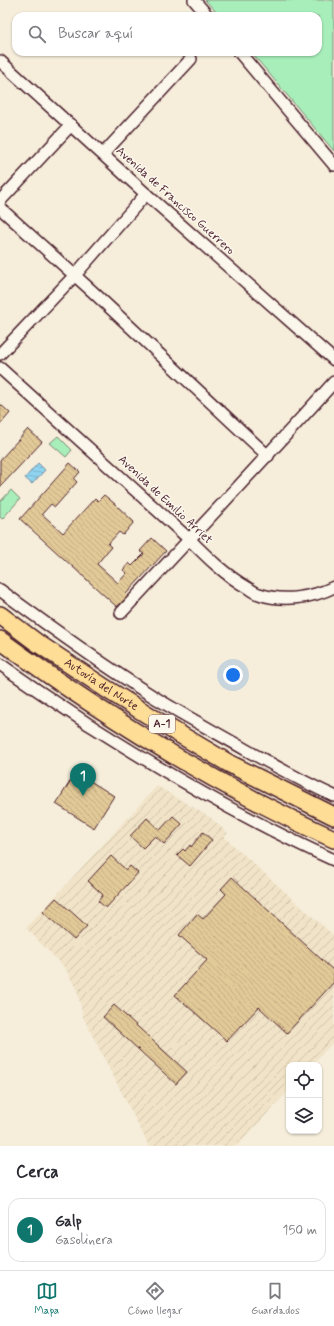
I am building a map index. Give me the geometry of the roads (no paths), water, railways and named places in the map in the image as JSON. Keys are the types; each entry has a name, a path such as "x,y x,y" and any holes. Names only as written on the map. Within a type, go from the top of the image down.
{"highway":[{"name":"Autovía del Norte","path":"0,614 36,642 164,725 230,764 334,816"},
{"name":"Autovía del Norte","path":"0,640 84,699 138,733 243,793 334,839"}],"street":[{"path":"194,0 204,12"},
{"path":"243,56 334,165"},
{"path":"103,154 191,59"},
{"name":"Avenida de Francisco Guerrero","path":"0,61 146,194 334,360"},
{"path":"0,201 71,126"},
{"path":"0,354 74,275 146,194"},
{"path":"0,208 268,456"},
{"name":"Avenida de Emilio Arriet","path":"0,368 189,539 210,560 239,583 258,594 281,598 304,597 325,592 334,588"},
{"path":"121,613 268,456 334,382"},
{"path":"0,590 58,633 147,693 268,762 334,796"},
{"path":"0,664 52,700 150,762 253,820 334,860"},
{"path":"268,762 334,791"}],"water":[{"path":"38,463 45,470 32,484 25,478"}],"place":[{"name":"Galp","path":"83,796"}]}
